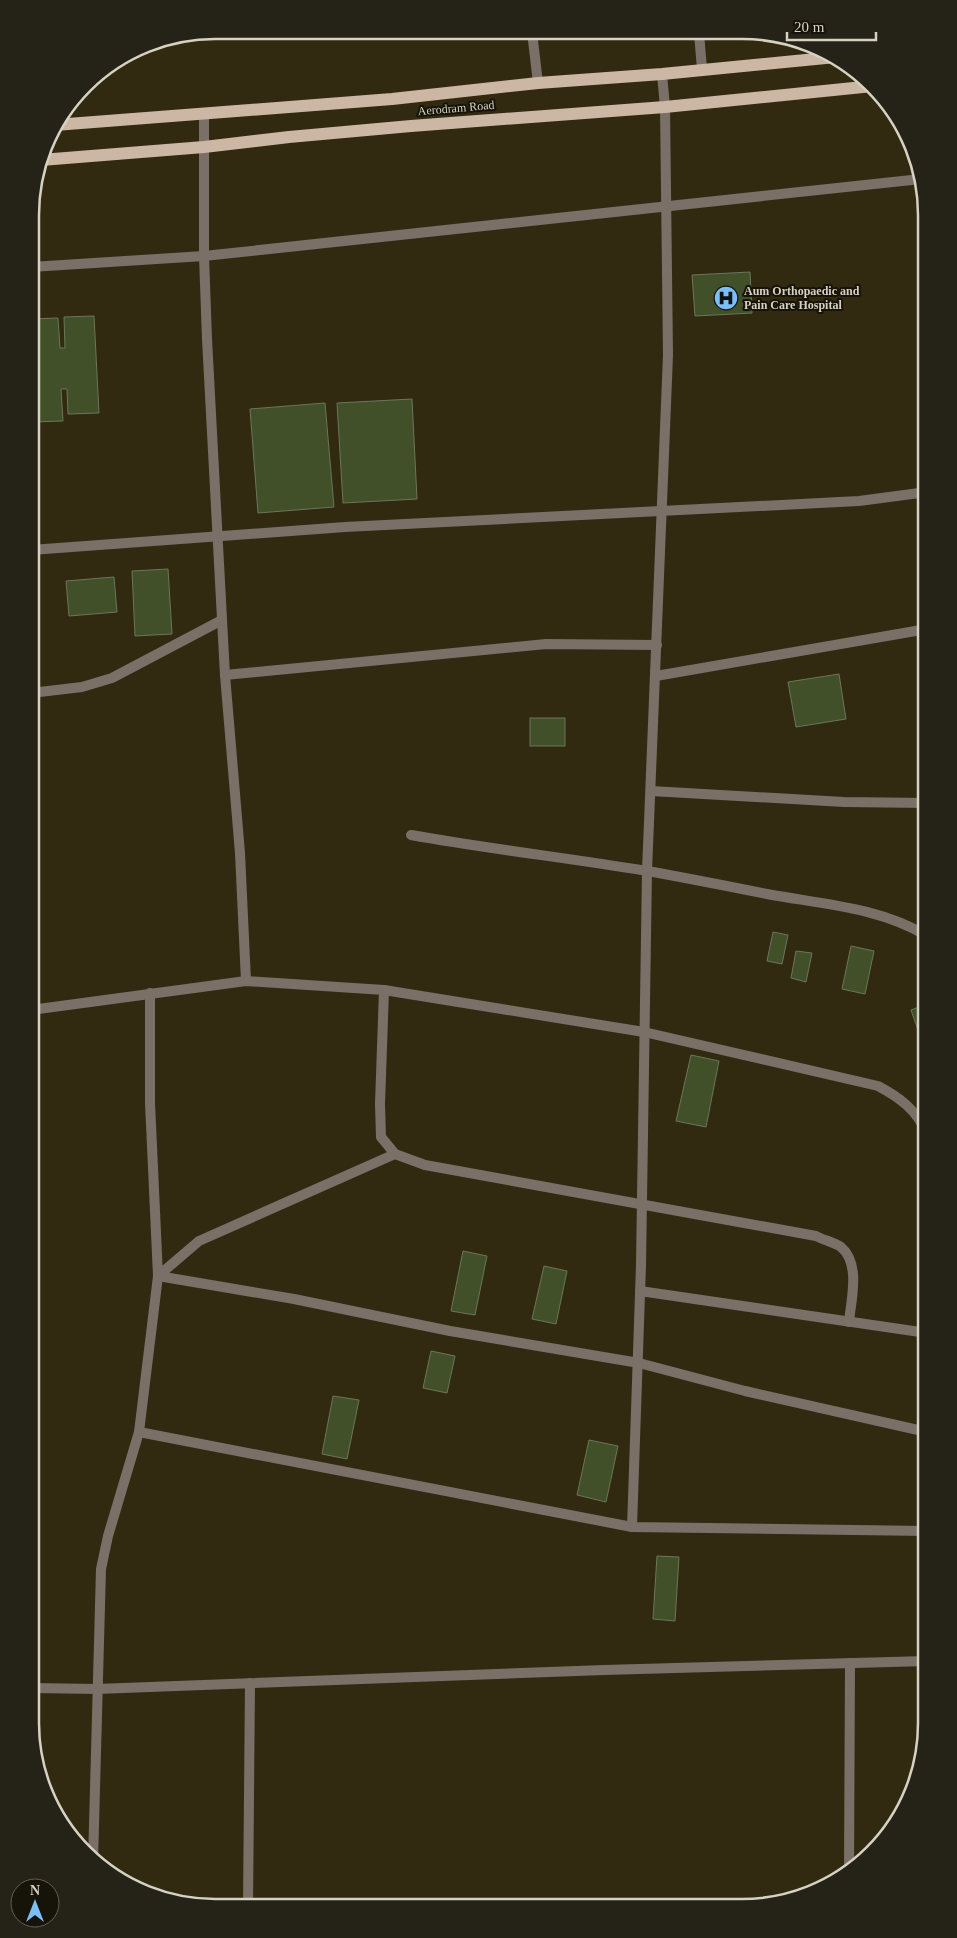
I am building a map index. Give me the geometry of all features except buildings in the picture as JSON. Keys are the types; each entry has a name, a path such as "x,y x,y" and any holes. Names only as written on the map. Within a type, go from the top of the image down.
{"main road":[{"name":"Aerodram Road","path":"64,124 392,99 538,83 662,74 822,58"},
{"name":"Aerodram Road","path":"48,159 204,147 412,126 665,108 864,87"}],"street":[{"path":"533,39 538,83"},
{"path":"700,39 702,69"},
{"path":"632,1527 639,1363 647,871 668,355 665,108 662,74"},
{"path":"204,114 204,256 207,339 225,675 240,853 246,981"},
{"path":"39,267 204,256 915,180"},
{"path":"39,549 355,526 859,501 918,493"},
{"path":"39,692 82,687 112,678 222,620"},
{"path":"656,676 918,631"},
{"path":"225,675 546,644 657,645"},
{"path":"651,791 844,802 918,803"},
{"path":"411,835 647,871 816,903 854,908 910,926 918,931"},
{"path":"39,1009 246,981 384,990 644,1032 878,1086 899,1097 913,1111 918,1119"},
{"path":"384,990 380,1104 381,1137 395,1154 425,1164 816,1236 841,1248 853,1266 849,1322"},
{"path":"93,1851 101,1569 108,1536 139,1432 158,1276 150,1103 150,993"},
{"path":"158,1276 199,1241 395,1154"},
{"path":"158,1276 294,1299 450,1331 639,1363 745,1391 918,1430"},
{"path":"640,1291 918,1333"},
{"path":"139,1432 632,1527 918,1531"},
{"path":"39,1688 97,1689 614,1670 918,1661"},
{"path":"849,1863 850,1663"},
{"path":"248,1899 250,1683"}],"place":[{"name":"Aum Orthopaedic and Pain Care Hospital","path":"726,298"}]}
